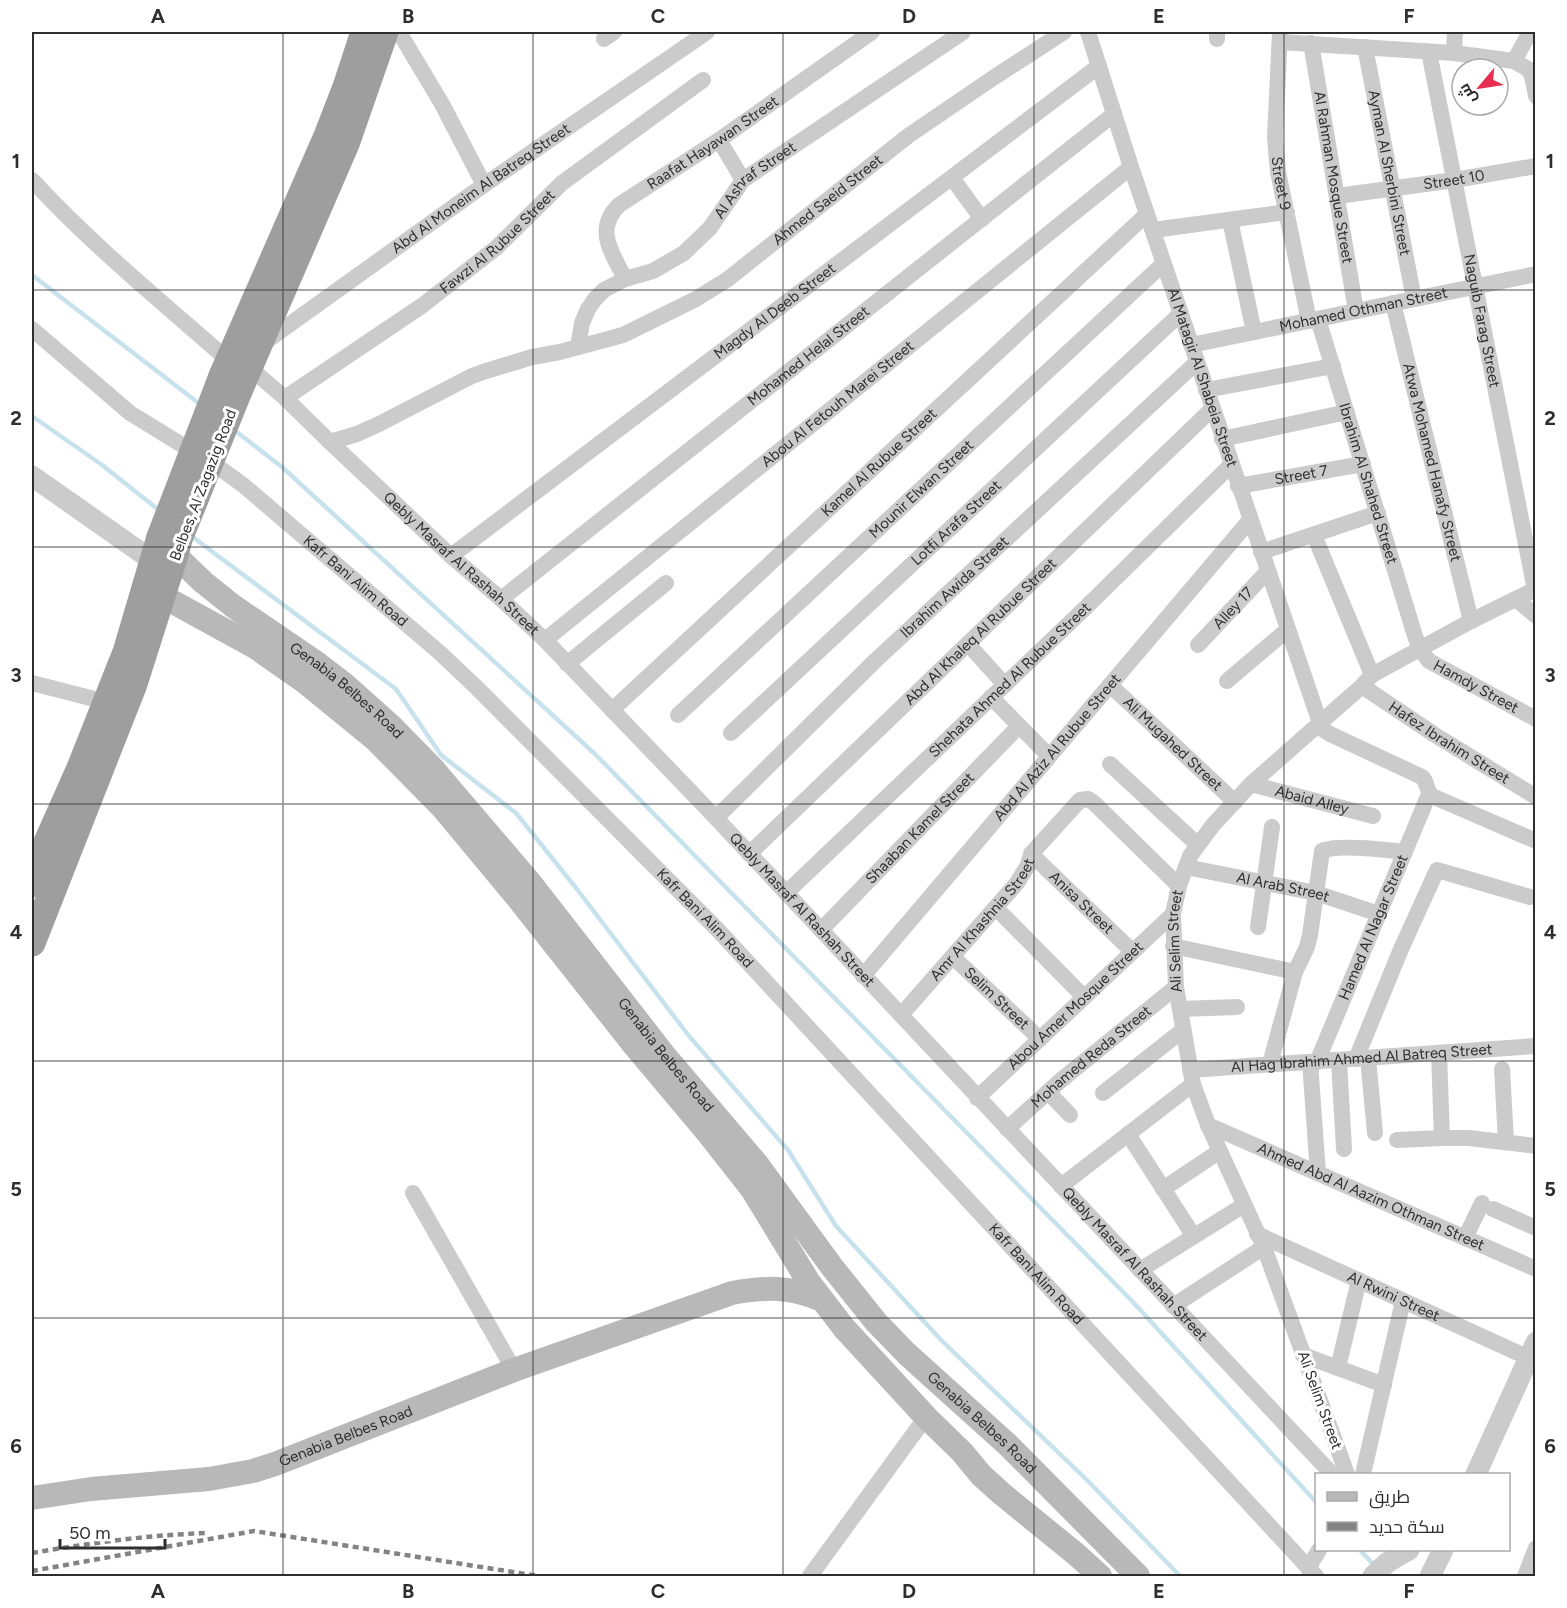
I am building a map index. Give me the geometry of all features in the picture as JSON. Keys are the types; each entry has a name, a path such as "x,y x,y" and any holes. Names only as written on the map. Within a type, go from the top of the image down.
{"highway":[{"name":"Belbes, Al Zagazig Road","path":"32,884 37,849 80,768 240,369 346,87 364,32"},
{"name":"Belbes, Al Zagazig Road","path":"240,369 345,144 385,32"},
{"name":"Belbes, Al Zagazig Road","path":"32,943 134,684 162,596 167,548"}],"main road":[{"name":"Genabia Belbes Road","path":"167,548 233,606 326,671 383,719 441,778 634,1045 752,1189 808,1281 855,1340 926,1417 962,1452 981,1475 1100,1576"},
{"name":"Genabia Belbes Road","path":"162,596 255,647 305,682 353,720 398,761 524,891 665,1056 757,1164 832,1267 891,1338 1008,1445 1138,1576"},
{"path":"808,1281 815,1272 832,1267"},
{"name":"Genabia Belbes Road","path":"32,1498 91,1489 209,1479 254,1471 514,1370 732,1293 776,1289 804,1293 822,1300"},
{"path":"981,1475 1008,1445"}],"street":[{"path":"399,32 442,104 484,185"},
{"name":"Abd Al Moneim Al Batreq Street","path":"240,369 484,185 707,32"},
{"name":"Raafat Hayawan Street","path":"625,279 607,240 607,221 611,212 719,141 872,32"},
{"name":"Al Ashraf Street","path":"578,347 582,323 588,309 604,290 671,261 693,245 710,228 743,180 963,32"},
{"name":"Ahmed Saeid Street","path":"330,442 380,424 472,376 532,357 623,335 696,298 728,279 908,136 1064,32"},
{"name":"Al Matagir Al Shabeia Street","path":"1088,32 1163,264 1320,723"},
{"path":"1454,53 1455,32"},
{"path":"1514,61 1530,32"},
{"path":"1280,37 1311,43 1359,42 1514,61 1528,69 1532,76 1536,96"},
{"name":"Street 9","path":"1280,37 1275,138 1278,172 1314,320"},
{"name":"Ayman Al Sherbini Street","path":"1359,42 1414,298"},
{"name":"Al Rahman Mosque Street","path":"1311,43 1356,311"},
{"name":"Naguib Farag Street","path":"1429,52 1535,590"},
{"name":"Magdy Al Deeb Street","path":"451,556 1099,66"},
{"name":"Fawzi Al Rubue Street","path":"285,398 423,305 496,248 562,183 703,80"},
{"name":"Mohamed Helal Street","path":"501,599 1114,114"},
{"path":"719,141 743,180"},
{"name":"Street 10","path":"1337,196 1536,166"},
{"name":"Abou Al Fetouh Marei Street","path":"545,640 1131,167"},
{"path":"952,178 982,219"},
{"path":"32,180 98,246 240,369"},
{"path":"1153,230 1287,212"},
{"name":"Kamel Al Rubue Street","path":"612,710 1147,214"},
{"path":"1230,220 1254,332"},
{"name":"Mounir Elwan Street","path":"678,715 1163,264"},
{"name":"Mohamed Othman Street","path":"1191,345 1475,286 1535,279"},
{"name":"Atwa Mohamed Hanafy Street","path":"1393,303 1471,621"},
{"name":"Lotfi Arafa Street","path":"731,733 1180,314"},
{"name":"Ibrahim Al Shahed Street","path":"1314,320 1333,366 1414,636 1420,649"},
{"name":"Kafr Bani Alim Road","path":"32,329 130,413 243,485 399,617 477,688 717,929 1312,1572"},
{"name":"Ibrahim Awida Street","path":"716,818 876,660 1197,362"},
{"path":"1206,390 1333,366"},
{"name":"Qebly Masraf Al Rashah Street","path":"240,369 285,398 451,556 545,640 716,818 1331,1473"},
{"name":"Abd Al Khaleq Al Rubue Street","path":"749,854 1212,409"},
{"path":"1222,439 1347,412"},
{"name":"Street 7","path":"1238,486 1363,464"},
{"name":"Shehata Ahmed Al Rubue Street","path":"786,893 1005,685 1231,465"},
{"path":"32,476 167,548"},
{"path":"1261,552 1378,513"},
{"name":"Abd Al Aziz Al Rubue Street","path":"863,976 1250,520"},
{"path":"1314,535 1367,680"},
{"name":"Alley 17","path":"1198,645 1268,572"},
{"path":"567,663 666,583"},
{"name":"Ali Selim Street","path":"1347,1473 1261,1241 1208,1125 1191,1077 1176,987 1173,946 1173,915 1179,886 1190,856 1213,825 1251,784 1367,680 1471,621 1535,590"},
{"path":"1516,599 1536,616"},
{"path":"1227,681 1287,630"},
{"path":"968,644 1005,685"},
{"name":"Hamdy Street","path":"1420,649 1429,661 1536,720"},
{"name":"Hafez Ibrahim Street","path":"1367,680 1435,735 1536,797"},
{"path":"32,683 106,702"},
{"name":"Ali Mugahed Street","path":"1110,685 1235,802"},
{"path":"991,697 1049,756"},
{"path":"1320,723 1330,734 1422,777 1432,796 1536,842"},
{"name":"Shaaban Kamel Street","path":"821,930 1019,726"},
{"path":"1110,764 1198,844"},
{"name":"Abaid Alley","path":"1251,784 1373,816"},
{"name":"Hamed Al Nagar Street","path":"1313,1062 1429,794"},
{"name":"Amr Al Khashnia Street","path":"901,1016 1017,884 1028,865 1031,854 1080,800 1088,799 1094,803 1179,886"},
{"path":"1258,927 1272,827"},
{"path":"1270,1064 1295,972 1310,935 1321,853 1324,849 1371,848 1405,852"},
{"name":"Anisa Street","path":"1031,854 1132,951"},
{"name":"Al Arab Street","path":"1186,867 1316,893 1379,914"},
{"path":"1375,1133 1362,1058 1401,949 1437,870 1530,897"},
{"path":"996,908 1084,998"},
{"name":"Abou Amer Mosque Street","path":"977,1098 1173,915"},
{"path":"1173,946 1295,972"},
{"name":"Selim Street","path":"953,957 1040,1039"},
{"name":"Mohamed Reda Street","path":"1006,1129 1176,987"},
{"path":"1180,1009 1237,1007"},
{"path":"1103,1093 1183,1030"},
{"name":"Al Hag Ibrahim Ahmed Al Batreq Street","path":"1191,1077 1270,1064 1536,1046"},
{"path":"1439,1053 1442,1138"},
{"path":"1339,1060 1344,1149"},
{"path":"1313,1062 1317,1173"},
{"path":"1502,1068 1506,1142"},
{"path":"1061,1186 1128,1134 1191,1077"},
{"path":"1048,1092 1070,1115"},
{"name":"Ahmed Abd Al Aazim Othman Street","path":"1208,1125 1536,1269"},
{"path":"1128,1134 1193,1235"},
{"path":"1396,1140 1469,1138 1536,1146"},
{"path":"1163,1189 1220,1151"},
{"path":"413,1193 514,1370"},
{"path":"1140,1270 1244,1205"},
{"path":"1465,1238 1487,1206 1536,1228"},
{"path":"1173,1306 1261,1241"},
{"name":"Al Rwini Street","path":"1261,1241 1359,1280 1403,1301 1532,1350"},
{"path":"1338,1368 1359,1280"},
{"path":"1363,1473 1403,1301"},
{"path":"1476,1473 1532,1350"},
{"path":"1303,1355 1384,1385"},
{"path":"810,1576 926,1417"},
{"path":"1312,1572 1318,1551"},
{"path":"1380,1570 1406,1551"},
{"path":"1430,1576 1442,1551"},
{"path":"1526,1576 1535,1554"}],"waterway":[{"path":"32,275 201,405"},
{"path":"32,416 102,465 160,511"},
{"path":"234,430 282,467 595,754 1132,1301 1315,1501"},
{"path":"190,535 396,689 441,755 516,813 689,1036 788,1150 836,1226 942,1341 1087,1480 1180,1576"},
{"path":"1361,1551 1374,1565"}],"railway":[{"path":"32,1571 254,1531 538,1576"},
{"path":"32,1553 119,1540 208,1533"}]}
